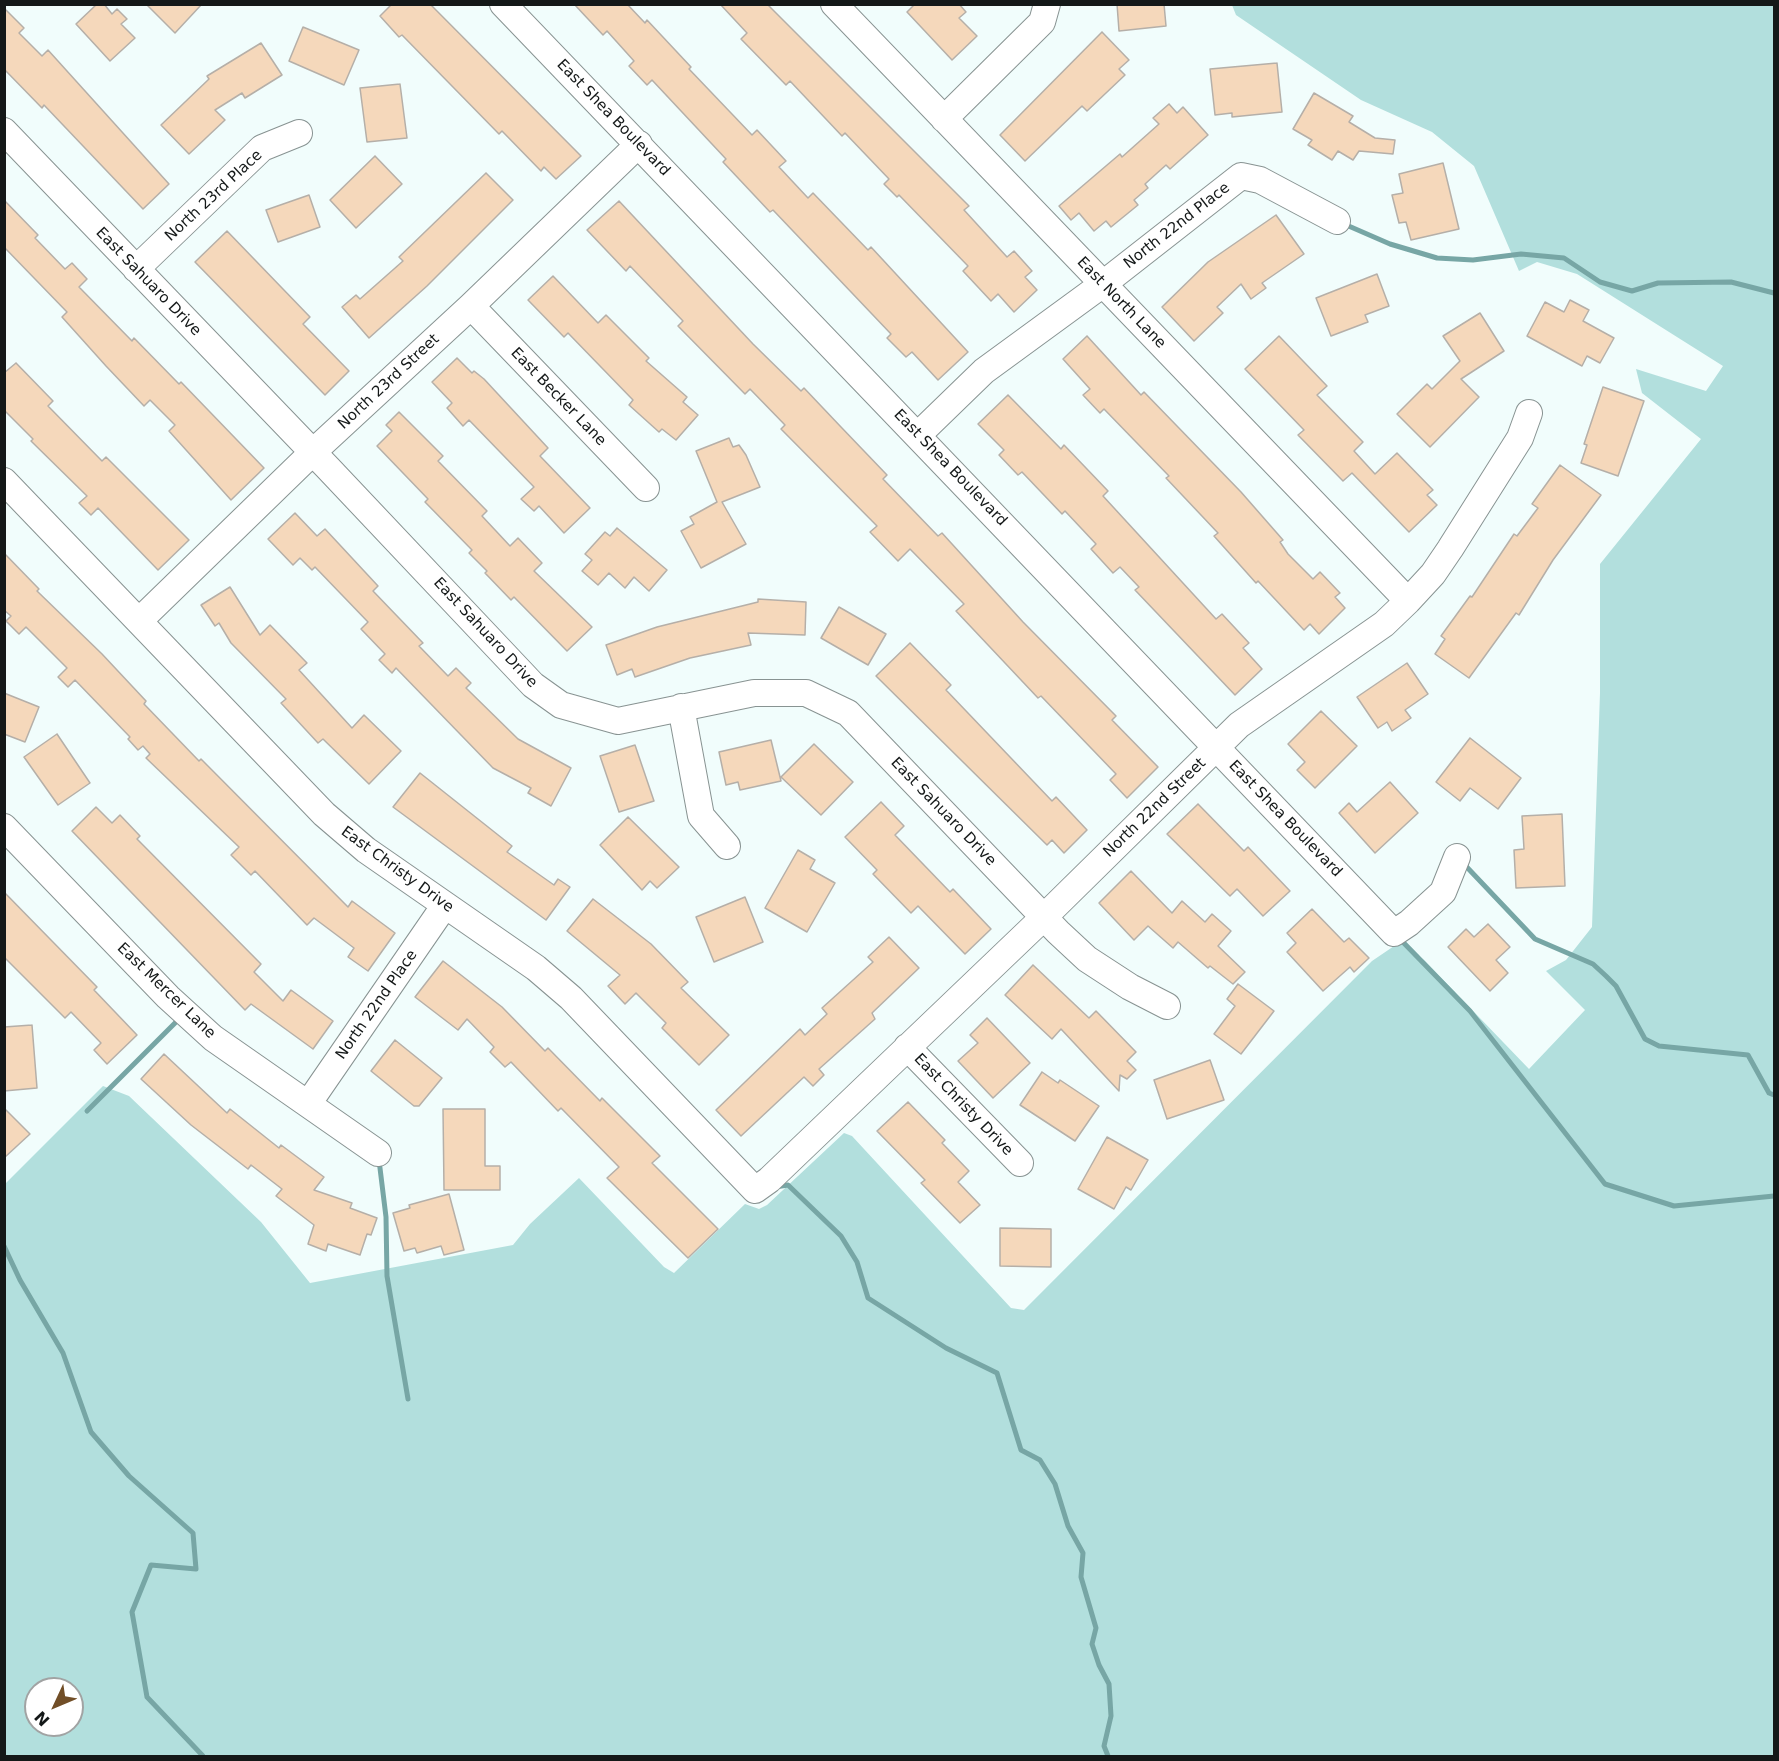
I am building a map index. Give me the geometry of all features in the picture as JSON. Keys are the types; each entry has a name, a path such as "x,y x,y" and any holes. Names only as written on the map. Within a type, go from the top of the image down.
{"street":[{"name":"East Shea Boulevard","path":"503,4 1394,933 1409,923 1443,892 1457,857"},
{"name":"East North Lane","path":"834,4 1408,601"},
{"path":"944,119 1042,22 1047,4"},
{"name":"East Sahuaro Drive","path":"4,131 533,685 561,705 618,721 754,693 806,693 848,713 1087,959 1130,987 1167,1006"},
{"name":"North 23rd Place","path":"136,269 262,148 299,133"},
{"name":"North 23rd Street","path":"139,621 313,452 471,306 639,144"},
{"name":"North 22nd Place","path":"918,435 984,371 1103,284 1241,176 1260,180 1337,220"},
{"name":"East Becker Lane","path":"471,306 646,488"},
{"name":"North 22nd Street","path":"755,1190 769,1180 1044,917 1239,725 1384,624 1408,601 1433,574 1456,539 1520,438 1529,413"},
{"name":"East Christy Drive","path":"4,481 324,814 366,850 536,968 571,998 755,1190"},
{"path":"681,707 701,816 728,846"},
{"name":"East Mercer Lane","path":"4,827 185,1013 213,1038 378,1153"},
{"name":"North 22nd Place","path":"308,1104 445,905"},
{"name":"East Christy Drive","path":"908,1047 1020,1163"}],"shaded area":[{"path":"1232,5 1774,5 1774,1756 5,1756 5,1184 103,1086 129,1096 261,1222 310,1283 513,1245 530,1224 579,1178 664,1267 674,1273 745,1204 759,1209 767,1205 844,1133 852,1136 1011,1308 1024,1310 1372,961 1400,942 1424,960 1529,1069 1585,1010 1546,971 1566,960 1592,927 1600,693 1600,564 1701,439 1642,393 1636,369 1706,391 1723,366 1577,274 1537,262 1519,271 1474,166 1432,132 1361,100 1236,15"}],"building":[{"path":"97,4 104,4 112,14 117,9 127,19 121,24 135,38 110,61 76,24"},
{"path":"146,4 202,4 175,33"},
{"path":"392,4 430,4 581,156 556,179 544,167 541,171 502,131 499,134 402,35 399,37 380,16"},
{"path":"574,4 627,4 645,23 647,20 691,67 689,69 752,135 757,130 786,161 779,167 808,198 813,193 868,250 871,247 968,352 938,380 912,352 906,357 887,338 891,334 773,210 770,212 723,162 726,159 652,80 647,85 629,66 634,61 607,31 603,35"},
{"path":"720,4 767,4 969,206 964,210 1007,257 1014,251 1032,271 1025,277 1037,290 1014,312 998,294 991,301 963,271 968,266 899,195 897,197 884,184 889,179 845,133 842,136 790,81 786,85 741,39 747,33"},
{"path":"915,4 959,4 966,12 959,18 977,36 952,60 907,12"},
{"path":"1117,4 1164,4 1166,26 1119,31"},
{"path":"4,8 24,28 19,33 42,56 48,50 169,184 143,209 44,105 42,108 4,69"},
{"path":"303,27 359,50 344,85 289,61"},
{"path":"1102,32 1129,60 1119,69 1125,75 1087,111 1082,106 1025,161 1000,135"},
{"path":"261,43 282,75 245,98 242,93 215,110 225,120 189,154 161,125 209,79 207,76"},
{"path":"1277,63 1282,112 1232,117 1232,113 1215,115 1210,69"},
{"path":"400,84 407,138 367,142 360,88"},
{"path":"1314,93 1353,116 1349,122 1375,138 1395,140 1393,154 1359,151 1353,160 1338,151 1332,160 1308,145 1312,140 1293,129"},
{"path":"1169,104 1177,113 1183,107 1208,135 1170,169 1166,165 1145,184 1148,188 1134,200 1138,205 1111,227 1106,221 1094,231 1079,213 1071,220 1059,206 1120,154 1122,157 1159,124 1153,118"},
{"path":"375,156 402,184 356,228 330,200"},
{"path":"1443,163 1459,229 1411,240 1406,222 1399,223 1392,195 1403,193 1399,174"},
{"path":"486,173 513,200 427,286 369,338 342,307 356,295 360,299 403,261 399,257"},
{"path":"309,195 320,227 278,242 266,210"},
{"path":"4,200 38,235 35,238 65,269 72,263 87,279 79,287 132,341 134,338 179,384 181,382 264,468 231,500 169,431 175,425 150,400 144,406 62,317 67,312 4,247"},
{"path":"619,201 753,344 801,391 804,388 887,475 883,479 938,536 942,533 1023,622 1116,716 1112,720 1158,767 1127,798 1110,780 1116,774 1041,696 1038,698 956,611 964,604 910,549 898,561 870,532 877,526 781,429 785,425 750,389 745,394 678,326 683,321 630,266 626,271 587,230"},
{"path":"1276,215 1304,254 1262,283 1266,288 1251,299 1241,284 1217,307 1223,313 1194,341 1162,307 1208,262"},
{"path":"227,231 310,317 303,324 349,371 325,395 195,262"},
{"path":"1377,274 1389,306 1365,315 1368,322 1331,336 1316,298"},
{"path":"553,276 598,323 606,315 649,358 646,361 687,397 683,402 698,415 676,440 662,429 659,432 629,405 633,400 568,333 564,337 528,300"},
{"path":"1570,300 1589,310 1583,321 1614,338 1600,363 1587,356 1582,366 1527,336 1545,302 1564,312"},
{"path":"1480,313 1504,351 1461,379 1479,397 1430,447 1397,414 1427,384 1432,389 1460,361 1443,336"},
{"path":"1087,336 1141,395 1144,392 1241,492 1283,540 1280,542 1288,554 1313,579 1320,572 1340,593 1335,597 1345,608 1319,634 1310,624 1304,630 1258,581 1256,583 1214,536 1218,533 1166,478 1169,476 1104,409 1100,413 1083,395 1090,389 1063,359"},
{"path":"1279,336 1327,386 1317,395 1363,442 1354,451 1375,474 1397,453 1433,490 1427,495 1437,505 1409,532 1352,473 1343,481 1298,435 1304,430 1245,369"},
{"path":"457,358 472,373 474,371 484,379 548,448 540,456 590,508 564,533 539,506 534,511 521,499 534,487 469,420 463,426 447,408 452,403 432,382"},
{"path":"16,363 53,401 48,406 102,461 106,457 189,540 158,570 98,508 91,515 79,503 87,496 31,441 33,439 4,410 4,373"},
{"path":"1603,387 1644,401 1618,476 1581,463 1587,445 1584,444"},
{"path":"1008,395 1061,449 1064,445 1108,491 1103,496 1216,619 1222,614 1249,643 1243,648 1262,669 1235,695 1135,590 1139,587 1120,567 1113,573 1091,549 1096,544 1065,511 1062,514 1022,472 1018,475 999,455 1004,450 978,424"},
{"path":"399,412 443,456 438,461 487,511 482,516 510,546 518,538 542,563 534,571 592,627 567,651 514,597 511,600 485,573 487,571 469,553 472,550 425,502 428,499 377,446 392,431 386,425"},
{"path":"729,438 733,447 739,445 746,455 760,487 722,502 746,544 701,568 681,531 694,524 690,517 717,502 696,451"},
{"path":"1560,465 1601,495 1553,560 1519,615 1516,613 1469,678 1435,654 1445,639 1441,636 1470,596 1472,597 1514,534 1517,536 1538,508 1532,504"},
{"path":"295,513 317,536 325,529 378,586 373,591 423,643 419,646 448,676 456,668 471,683 466,688 518,739 571,768 551,806 528,793 531,788 493,768 396,668 392,673 379,660 385,654 361,629 368,622 315,567 312,570 300,558 293,565 268,539"},
{"path":"617,528 667,570 649,591 634,577 625,588 609,573 598,585 582,571 592,560 585,554 605,532 610,536"},
{"path":"4,553 39,589 37,591 102,654 146,701 144,704 199,761 201,759 348,907 352,901 395,933 368,971 348,957 354,948 314,918 307,925 255,871 251,875 231,855 239,847 146,758 150,754 143,746 138,750 128,739 130,737 75,680 68,687 58,677 67,668 26,627 19,634 6,621 11,616 4,610"},
{"path":"230,587 260,635 270,625 307,663 299,670 352,728 364,715 401,751 369,784 323,739 318,743 281,703 286,699 231,643 219,623 215,626 201,605"},
{"path":"758,599 806,602 805,635 748,633 751,645 690,658 635,677 632,669 617,675 606,645 657,627 758,602"},
{"path":"839,607 886,634 868,665 821,638"},
{"path":"910,643 951,685 946,690 1052,801 1056,797 1087,830 1064,853 1052,840 1047,845 876,676"},
{"path":"1407,663 1428,694 1405,710 1411,718 1392,731 1387,722 1378,728 1357,697"},
{"path":"4,693 39,707 25,742 4,734"},
{"path":"1321,711 1357,746 1315,788 1297,770 1305,762 1288,744"},
{"path":"57,734 90,783 58,805 24,757"},
{"path":"1470,738 1521,778 1498,809 1470,788 1460,801 1436,782"},
{"path":"771,740 781,781 740,790 738,782 726,785 719,752"},
{"path":"814,744 853,782 821,815 781,777"},
{"path":"635,745 654,801 619,812 600,756"},
{"path":"420,773 512,846 507,852 554,885 558,879 570,887 546,920 393,807"},
{"path":"1390,782 1418,813 1375,853 1339,813 1349,803 1357,812"},
{"path":"881,802 904,826 895,835 950,892 953,889 991,929 965,954 918,906 911,913 873,874 877,870 845,837"},
{"path":"1198,804 1244,851 1248,847 1290,891 1263,916 1237,889 1230,896 1167,834"},
{"path":"96,807 112,823 120,815 140,836 137,839 261,964 254,972 283,1001 291,990 333,1021 313,1049 251,1004 245,1010 72,831"},
{"path":"1562,814 1565,886 1516,888 1514,850 1524,849 1522,816"},
{"path":"628,817 679,867 657,888 650,881 642,890 600,845"},
{"path":"798,850 815,860 810,869 835,883 807,932 765,908"},
{"path":"1131,871 1172,913 1182,901 1205,922 1212,914 1231,931 1218,946 1245,972 1233,984 1210,966 1208,968 1178,942 1173,948 1148,926 1134,940 1099,903"},
{"path":"4,892 97,987 94,990 137,1035 107,1064 94,1050 101,1043 71,1012 65,1018 4,957"},
{"path":"745,897 763,942 714,962 696,917"},
{"path":"593,899 651,944 688,982 681,988 729,1035 699,1065 662,1028 666,1023 636,993 625,1004 608,986 620,975 567,931"},
{"path":"1312,909 1344,942 1349,938 1369,958 1354,972 1350,967 1323,991 1287,952 1296,943 1287,933"},
{"path":"1488,924 1510,947 1496,960 1508,973 1490,991 1448,947 1466,929 1474,937"},
{"path":"889,937 919,968 872,1013 875,1019 819,1069 824,1075 813,1086 804,1077 741,1136 716,1110 800,1029 805,1035 827,1014 822,1008 873,962 868,957"},
{"path":"443,961 502,1007 545,1051 548,1048 600,1101 602,1098 660,1156 652,1163 718,1229 688,1258 607,1178 619,1167 561,1108 558,1111 511,1062 505,1067 490,1052 494,1047 467,1019 458,1030 415,997"},
{"path":"1033,965 1089,1018 1096,1011 1136,1052 1127,1061 1136,1070 1127,1079 1120,1075 1119,1091 1061,1029 1052,1039 1005,995"},
{"path":"1238,984 1274,1011 1241,1054 1214,1034 1235,1006 1227,999"},
{"path":"987,1018 1030,1063 993,1098 958,1061 978,1043 970,1035"},
{"path":"32,1025 37,1088 4,1091 4,1027"},
{"path":"395,1040 442,1078 419,1106 414,1106 371,1071"},
{"path":"164,1054 227,1113 230,1109 279,1148 281,1145 324,1177 314,1190 352,1203 350,1208 377,1218 371,1235 367,1234 360,1255 328,1244 326,1251 308,1244 314,1225 276,1196 282,1189 251,1165 248,1169 191,1125 141,1079"},
{"path":"1210,1060 1224,1100 1167,1119 1154,1080"},
{"path":"1042,1072 1058,1083 1060,1080 1099,1106 1075,1141 1020,1105"},
{"path":"908,1102 945,1140 942,1143 969,1171 958,1182 980,1205 960,1223 921,1183 925,1180 877,1131"},
{"path":"4,1108 30,1134 4,1158"},
{"path":"443,1109 485,1109 485,1166 500,1166 500,1190 444,1190"},
{"path":"1107,1137 1148,1160 1131,1190 1126,1187 1114,1209 1078,1189"},
{"path":"449,1194 464,1250 444,1255 441,1246 417,1253 415,1248 404,1251 393,1213 410,1208 409,1205"},
{"path":"1000,1228 1051,1229 1051,1267 1000,1266"}],"waterway":[{"path":"1344,224 1390,244 1437,258 1473,260 1521,254 1564,258 1600,282 1632,291 1658,283 1731,282 1774,293"},
{"path":"1462,862 1535,939 1593,964 1606,976 1616,986 1645,1039 1659,1046 1748,1055 1769,1093 1774,1095"},
{"path":"1398,937 1470,1011 1605,1184 1674,1206 1774,1196"},
{"path":"87,1111 181,1017"},
{"path":"379,1160 386,1217 387,1276 408,1399"},
{"path":"775,1187 788,1185 841,1236 857,1262 868,1298 946,1348 997,1373 1021,1450 1040,1460 1055,1484 1068,1526 1083,1553 1081,1577 1096,1628 1092,1644 1109,1684 1111,1716 1104,1746 1108,1756"},
{"path":"4,1246 20,1280 63,1353 91,1432 129,1476 193,1533 196,1569 151,1565 132,1612 147,1697 203,1756"}]}
